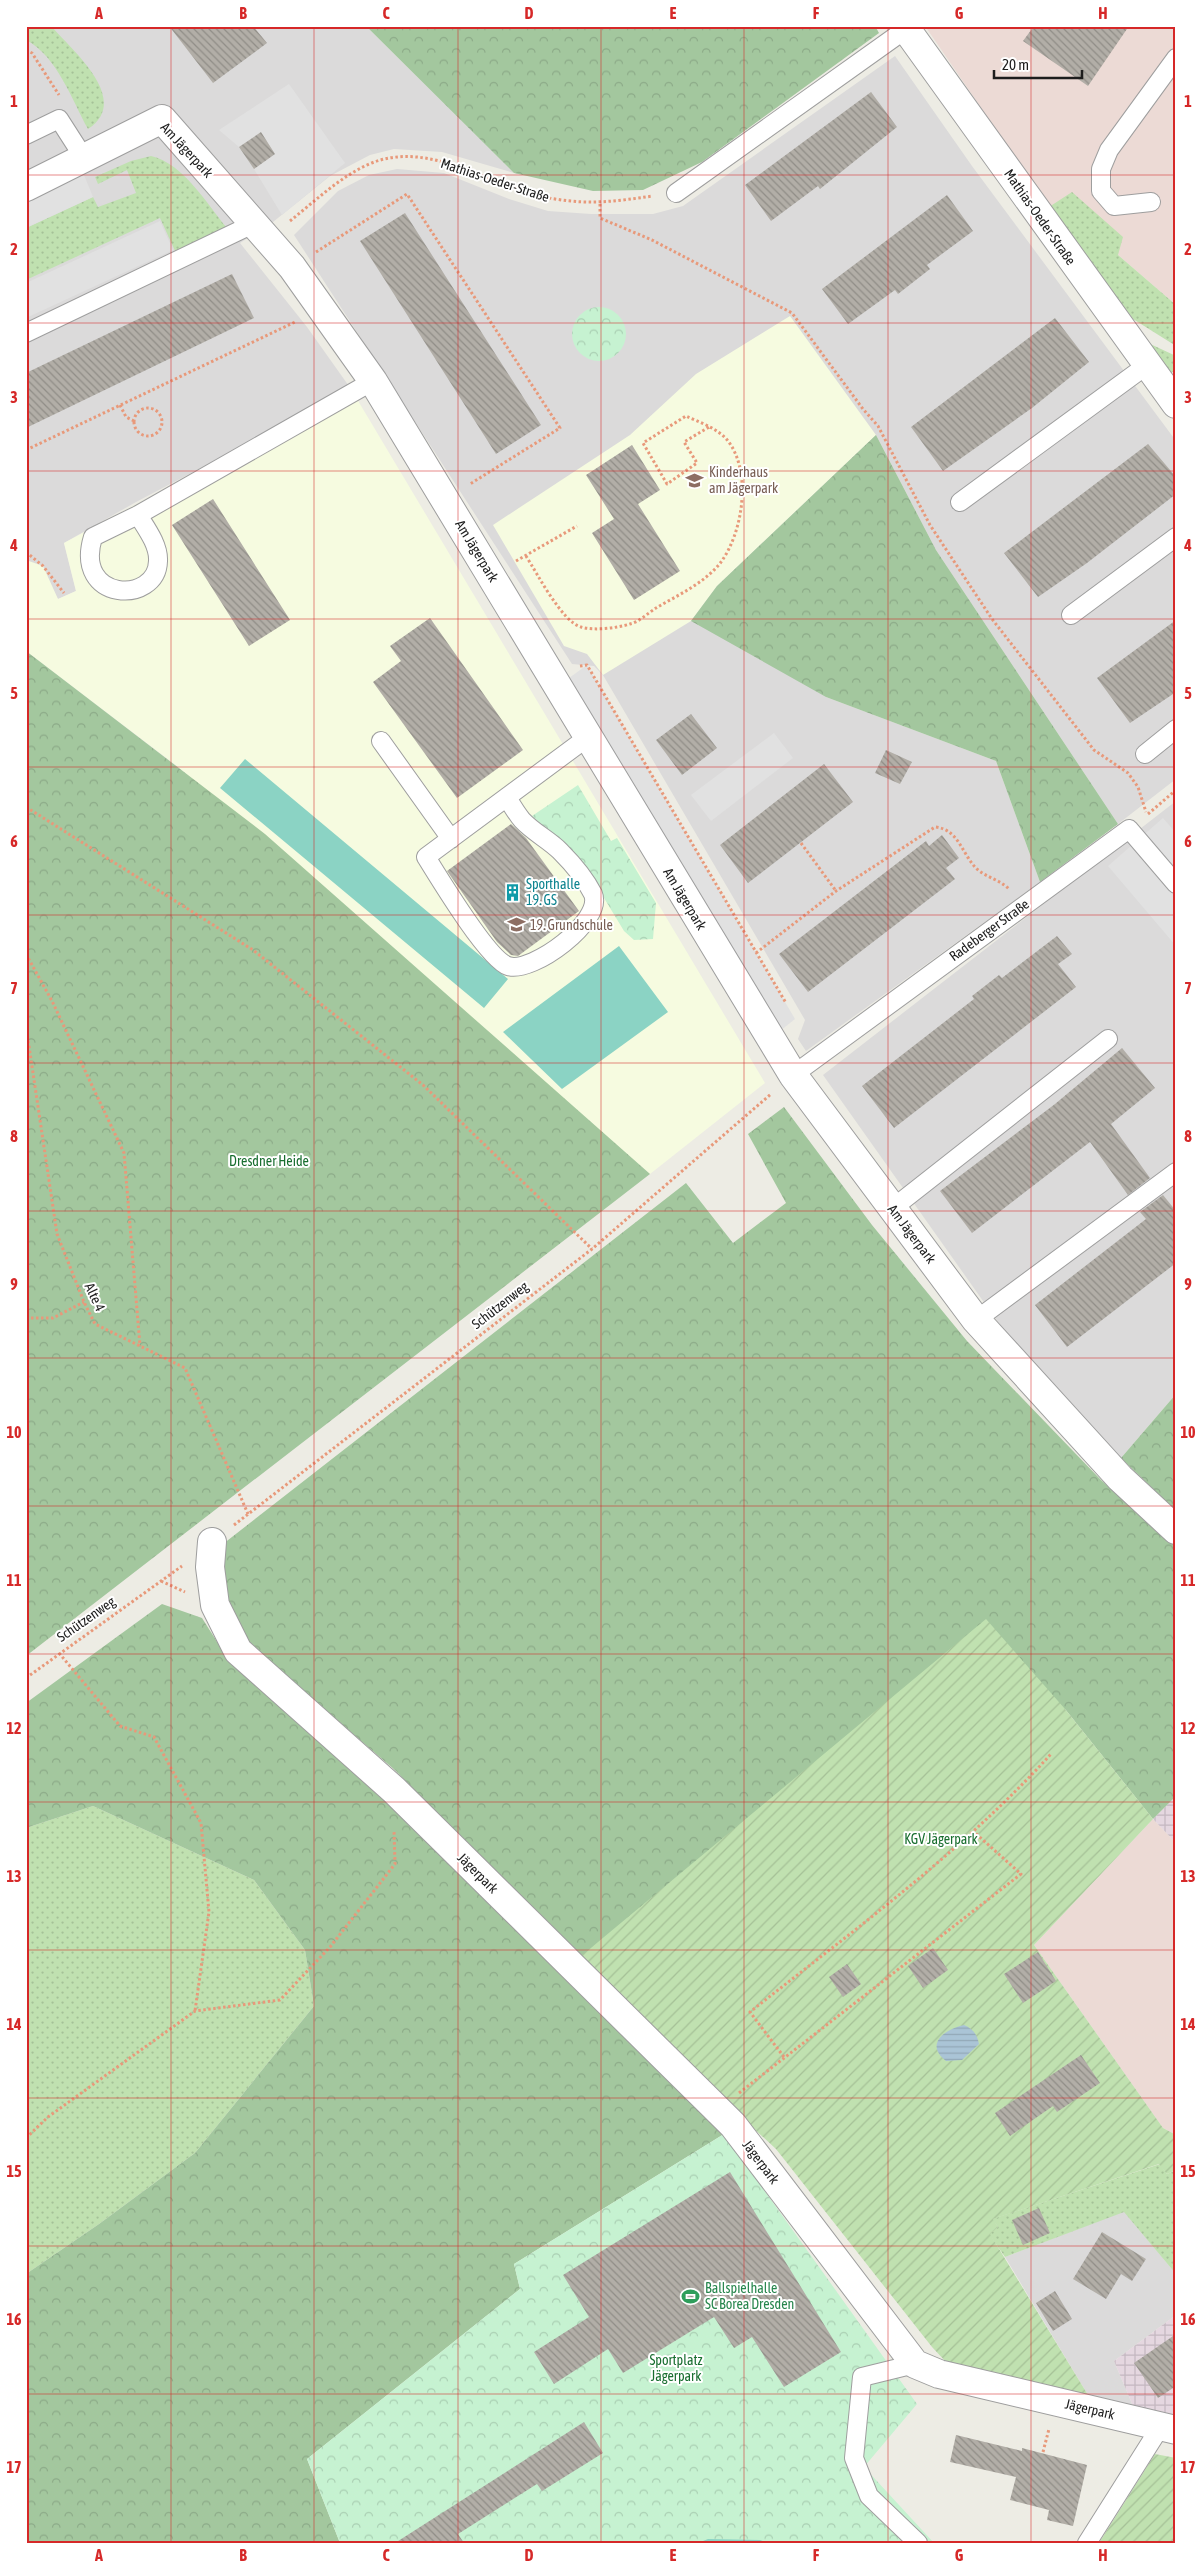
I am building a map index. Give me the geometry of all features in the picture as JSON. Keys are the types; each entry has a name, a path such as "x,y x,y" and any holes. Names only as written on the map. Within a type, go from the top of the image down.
{"street":[{"name":"Mathias-Oeder-Straße","path":"905,27 1176,404"},
{"name":"Am Jägerpark","path":"26,187 162,119 292,267 373,382 792,1075 976,1320 1120,1478 1176,1530"},
{"name":"Jägerpark","path":"212,1542 210,1567 215,1605 238,1651 394,1790 733,2126 915,2364 939,2374 1169,2428"}],"lane":[{"name":"Mathias-Oeder-Straße","path":"676,193 905,27"},
{"path":"1151,202 1114,206 1101,191 1101,169 1109,150 1176,58"},
{"path":"26,135 59,119 84,158"},
{"path":"26,333 260,231"},
{"path":"960,502 1147,365"},
{"path":"138,515 155,544 158,562 151,579 135,589 117,592 104,584 93,572 88,553 93,537 138,515 373,382"},
{"path":"1071,615 1176,537"},
{"path":"1145,754 1176,729"},
{"path":"507,798 522,820 560,851 594,896 593,908 572,938 536,961 510,966 503,963 457,905 426,857 588,737"},
{"path":"381,741 451,839"},
{"name":"Radeberger Straße","path":"792,1075 1129,829 1176,884"},
{"path":"893,1208 1108,1039"},
{"path":"976,1320 1176,1172"},
{"path":"915,2364 862,2377 854,2458 869,2496 918,2543"},
{"path":"1087,2543 1169,2428"}],"path":[{"name":"Mathias-Oeder-Straße","path":"260,231 368,165 394,158 420,158 445,163 553,199 600,204 676,193"},
{"path":"292,267 407,194 560,428 445,499"},
{"path":"600,204 600,218 652,240 759,298 792,313 863,409 878,426 930,525 992,619 1094,750 1128,773 1138,787 1147,815"},
{"path":"26,450 323,309"},
{"path":"120,405 126,418 134,421 138,431 148,436 158,431 162,420 156,410 145,408 136,415 134,421"},
{"path":"526,556 567,618 580,627 594,628 631,624 699,582 720,564 730,548 740,518 742,467 728,440 709,427 686,416 643,443 667,484 697,463 684,442 709,427"},
{"path":"492,576 577,526"},
{"path":"26,552 43,566 64,593"},
{"path":"1154,808 1176,790"},
{"path":"26,807 253,950 423,1085 592,1249"},
{"path":"730,972 836,891 935,827 944,828 954,836 976,869 1002,883 1024,905"},
{"path":"801,842 836,891"},
{"path":"26,954 52,1001 124,1153 140,1346"},
{"name":"Alte 4","path":"26,1026 56,1234 84,1302 95,1324 185,1368 248,1514"},
{"name":"Schützenweg","path":"212,1542 592,1249 792,1075"},
{"path":"26,1318 53,1318 84,1302"},
{"name":"Schützenweg","path":"26,1678 160,1581"},
{"path":"59,1653 120,1726 154,1737 201,1823 208,1912 195,2011"},
{"path":"784,2058 750,2012 923,1876 974,1832 1051,1754"},
{"path":"26,2138 48,2117 195,2011 280,2000 330,1947 395,1864 394,1790"},
{"path":"717,2110 1021,1874 974,1832"},
{"path":"1043,2452 1049,2428 1054,2430"}],"shaded area":[{"path":"26,26 366,26 514,173 442,152 394,149 370,155 330,176 273,222 240,243 307,327 351,389 136,502 64,543 76,591 58,599 26,562"},
{"path":"925,26 1176,26 1176,305 1118,255 1049,207"},
{"path":"895,56 972,166 1176,441 1176,779 1118,824 936,550 876,435 826,697 996,761 1040,882 806,1051 798,1039 805,1020 603,675 594,666 572,664 294,235 338,191 369,175 397,169 444,173 509,199 548,211 591,214 653,214 683,206"},
{"path":"289,84 345,163 282,215 254,169 275,154 261,133 239,147 219,130"},
{"path":"82,170 93,197 26,228 26,197"},
{"path":"160,221 173,250 26,318 26,283"},
{"name":"Kinderhaus am Jägerpark","path":"790,316 876,435 717,586 691,621 603,675 587,654 564,646 493,525 630,435 696,374"},
{"name":"19. Grundschule","path":"351,389 765,1083 650,1174 177,766 26,651 26,560 43,566 58,599 76,591 64,543"},
{"path":"587,665 795,1019 775,1035 569,678"},
{"path":"774,733 793,758 711,821 691,795"},
{"path":"245,759 508,979 484,1008 220,788"},
{"path":"1176,801 1176,1394 1121,1458 1005,1332 823,1075"},
{"path":"1163,818 1176,833 1176,946 1108,866"},
{"path":"619,946 668,1012 562,1089 503,1032"},
{"path":"1176,1796 1176,1843 1153,1819"},
{"path":"1153,1819 1176,1843 1176,2135 1163,2128 1034,1945"},
{"path":"964,2025 974,2032 979,2044 962,2060 946,2061 937,2049 937,2043 950,2030"},
{"path":"1124,2211 1176,2274 1176,2315 1114,2361 1133,2406 1088,2395 1005,2257"},
{"path":"1176,2315 1176,2417 1133,2406 1114,2361"},
{"path":"708,2539 760,2540 768,2543 698,2543"}],"green space":[{"path":"26,26 51,26 84,62 94,76 101,90 104,104 100,117 88,129 70,92 55,68 37,47 26,40"},
{"path":"366,26 875,26 879,33 702,162 643,190 593,191 514,173"},
{"path":"151,156 163,160 184,176 227,228 176,253 160,218 26,280 26,228 93,197 98,207 136,193 127,170 98,184 95,177 131,161"},
{"path":"1072,192 1123,237 1118,255 1176,305 1176,346 1133,319 1049,207"},
{"path":"594,307 604,307 614,311 622,319 626,334 622,349 614,357 604,361 594,361 584,357 576,349 572,339 572,329 576,319 584,311"},
{"path":"1146,342 1176,356 1176,369 1168,376"},
{"path":"876,435 936,550 1118,824 1040,882 996,761 826,697 691,621 717,586"},
{"name":"Dresdner Heide","path":"26,651 265,834 650,1174 26,1656"},
{"path":"578,785 611,841 617,838 656,903 653,939 634,940 624,931 581,860 532,816"},
{"path":"784,1107 872,1225 967,1341 1101,1480 1176,1547 1176,1796 1153,1819 1065,1709 574,1962 396,1771 245,1641 225,1595 223,1544 686,1183 733,1243 786,1203 748,1134"},
{"path":"1176,1394 1176,1511 1121,1458"},
{"path":"162,1604 202,1618 228,1659 377,1791 724,2134 514,2264 520,2289 307,2459 340,2543 26,2543 26,2274 99,2224 195,2153 314,2006 305,1950 254,1880 93,1806 26,1828 26,1703"},
{"name":"KGV Jägerpark","path":"986,1619 1065,1709 1153,1819 1034,1945 1163,2128 1176,2135 1176,2170 1167,2174 1159,2164 993,2219 998,2227 990,2234 1088,2395 946,2362 932,2347 776,2149 574,1962"},
{"path":"93,1806 254,1880 305,1950 314,2006 195,2153 99,2224 26,2274 26,1828"},
{"name":"Sportplatz Jägerpark","path":"724,2134 917,2404 864,2467 934,2543 340,2543 307,2459 520,2289 514,2264"},
{"path":"1160,2164 1167,2174 1176,2170 1176,2274 1124,2212 1005,2257 989,2234 998,2227 992,2219"},
{"path":"1155,2454 1176,2458 1176,2543 1099,2543"}],"building":[{"path":"169,26 253,26 267,43 213,83"},
{"path":"1034,26 1129,26 1088,86 1023,41"},
{"path":"871,92 897,127 820,189 818,186 771,221 745,185"},
{"path":"261,132 275,154 254,169 239,147"},
{"path":"947,195 973,231 927,265 930,269 898,294 895,290 848,324 822,289"},
{"path":"405,213 541,425 496,454 360,241"},
{"path":"232,274 254,318 26,428 26,373"},
{"path":"1055,318 1089,362 1032,408 943,471 911,427"},
{"path":"1148,444 1176,477 1176,494 1087,563 1038,597 1004,553"},
{"path":"632,445 660,490 638,504 680,571 634,600 592,533 614,519 586,475"},
{"path":"213,499 290,620 249,646 172,525"},
{"path":"430,618 523,750 457,798 373,682 401,661 390,646"},
{"path":"1176,620 1176,692 1130,723 1097,678"},
{"path":"691,714 717,748 682,775 656,740"},
{"path":"886,750 912,762 900,784 875,773"},
{"path":"824,764 853,802 748,883 720,845"},
{"name":"Sporthalle 19. GS","path":"511,824 526,838 579,911 518,956 511,955 497,942 447,871"},
{"path":"942,835 959,858 946,868 955,879 808,992 779,954 926,841 929,846"},
{"path":"1057,936 1072,954 1058,964 1076,987 894,1128 862,1086 974,999 972,996 999,975 1002,978"},
{"path":"1122,1048 1155,1088 1111,1124 1150,1178 1128,1195 1090,1142 972,1233 940,1191 1055,1104"},
{"path":"1163,1195 1176,1211 1176,1263 1067,1347 1035,1305 1146,1219 1140,1212"},
{"path":"933,1948 948,1970 923,1988 908,1966"},
{"path":"1038,1952 1056,1981 1023,2003 1004,1974"},
{"path":"847,1964 861,1984 843,1997 829,1977"},
{"path":"1081,2055 1100,2083 1057,2112 1053,2106 1010,2136 995,2113"},
{"name":"Ballspielhalle SC Borea Dresden","path":"730,2172 841,2352 784,2387 752,2337 734,2348 714,2317 623,2373 608,2349 554,2384 534,2352 589,2317 563,2275"},
{"path":"1039,2208 1050,2233 1023,2245 1012,2220"},
{"path":"1102,2232 1146,2259 1132,2281 1121,2274 1106,2299 1073,2279"},
{"path":"1055,2291 1072,2319 1053,2331 1036,2303"},
{"path":"1176,2334 1176,2386 1158,2398 1134,2363"},
{"path":"584,2422 603,2453 542,2491 537,2484 458,2534 464,2543 395,2543"},
{"path":"956,2435 1022,2451 1022,2448 1087,2465 1073,2526 1047,2520 1049,2510 1010,2500 1016,2477 950,2462"}],"place":[{"name":"Kinderhaus am Jägerpark","path":"695,480"},
{"name":"Sporthalle 19. GS","path":"512,892"},
{"name":"19. Grundschule","path":"516,925"},
{"name":"Ballspielhalle SC Borea Dresden","path":"691,2296"}]}
